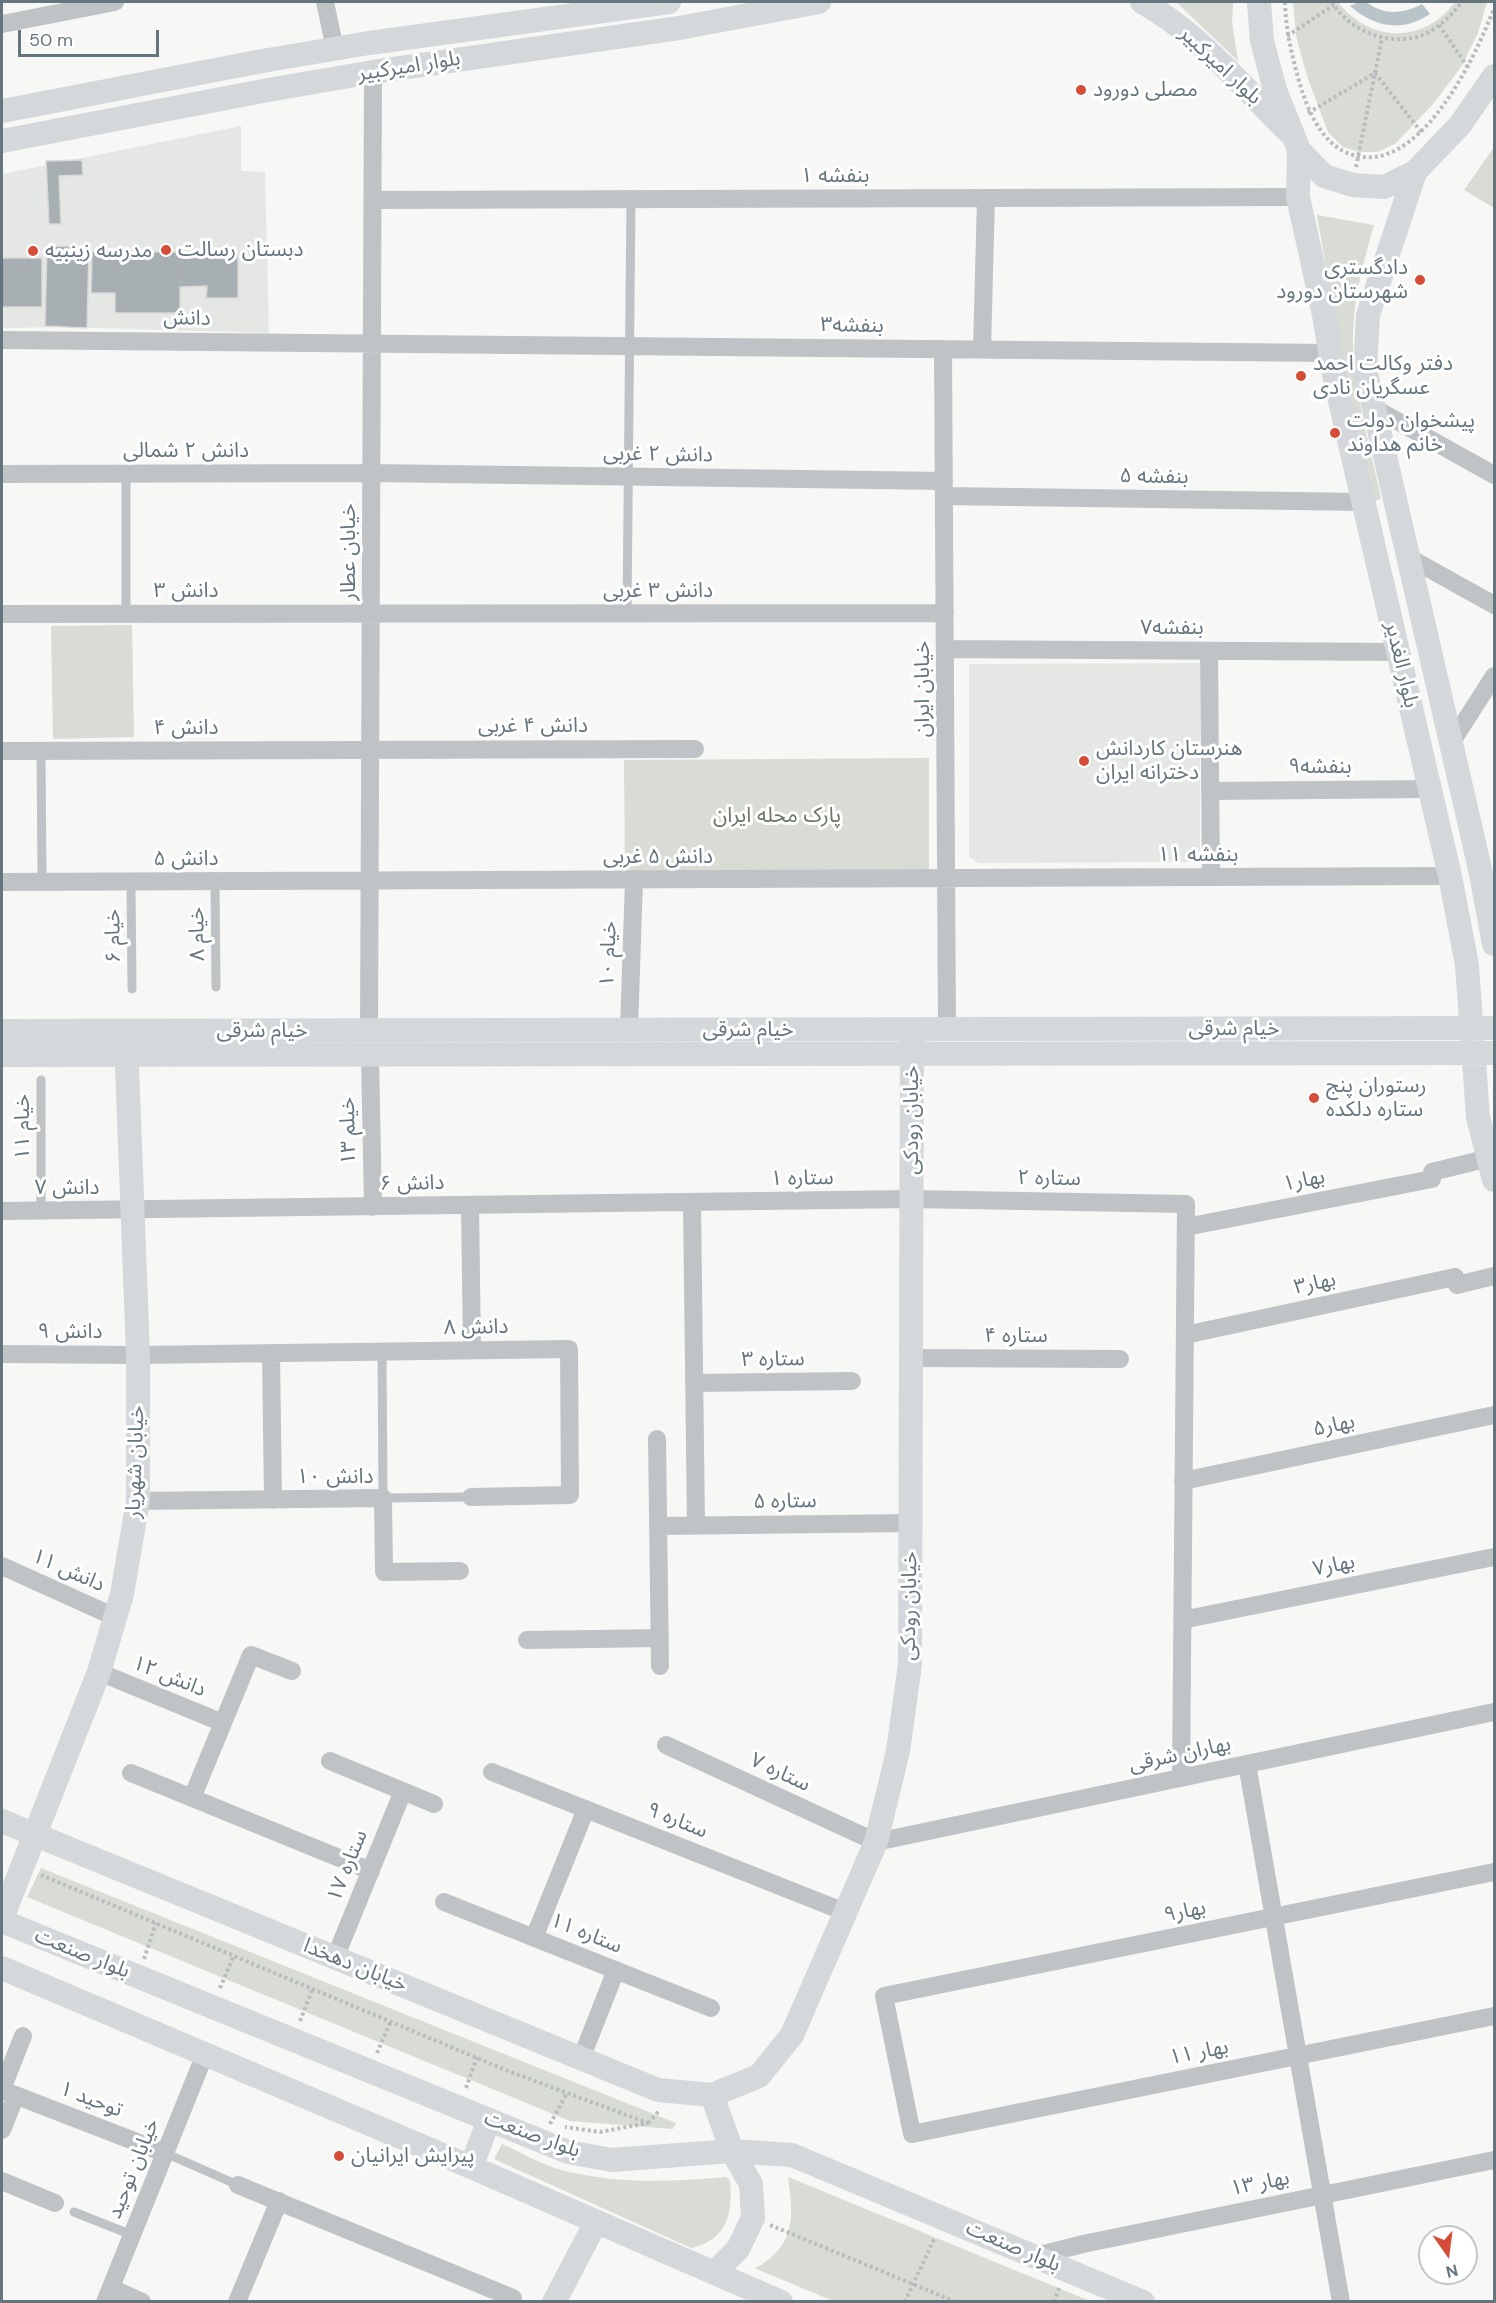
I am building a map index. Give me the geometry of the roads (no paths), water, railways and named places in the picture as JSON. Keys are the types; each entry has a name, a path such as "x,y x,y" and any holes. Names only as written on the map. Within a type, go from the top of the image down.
{"main road":[{"name":"بلوار امیرکبیر","path":"2,111 335,49 656,2"},
{"name":"بلوار امیرکبیر","path":"2,141 373,72 679,28 819,2"},
{"name":"بلوار امیرکبیر","path":"1142,2 1165,14 1298,131 1324,176 1353,185 1384,187 1415,172"},
{"path":"1259,2 1265,50 1275,90 1298,131"},
{"path":"1415,172 1460,125 1491,83"},
{"path":"29,106 34,135"},
{"name":"بلوار الغدیر","path":"1298,131 1298,197 1364,502 1450,876 1467,965 1483,1028 1484,1053 1478,1117 1492,1169"},
{"name":"بلوار الغدیر","path":"1415,172 1368,315 1365,369 1480,869 1494,944"},
{"name":"خیام شرقی","path":"2,1055 126,1055 629,1030 1483,1028"},
{"path":"629,1030 629,1054"},
{"name":"خیابان رودکی","path":"712,2095 759,2076 792,2036 876,1842 898,1751 910,1664 912,1030"},
{"name":"خیام شرقی","path":"2,1031 126,1031 629,1054 1484,1053"},
{"name":"خیابان شهریار","path":"2,1920 33,1834 99,1672 122,1594 138,1501 138,1355 126,1031"},
{"name":"خیابان دهخدا","path":"2,1821 658,2090 712,2095"},
{"name":"بلوار صنعت","path":"2,1920 138,1964 369,2071 568,2152 612,2160 732,2151 792,2155 1143,2301"},
{"name":"بلوار صنعت","path":"2,1968 781,2301"},
{"path":"712,2095 732,2151 751,2184 753,2218 738,2249 714,2273"},
{"path":"471,2167 489,2120"},
{"path":"554,2301 596,2222"}],"street":[{"path":"2,24 115,2"},
{"path":"325,2 335,49"},
{"name":"خیابان عطار","path":"370,1043 373,72"},
{"name":"بنفشه ۱","path":"373,200 1298,197"},
{"path":"982,349 986,198"},
{"name":"دانش","path":"2,339 372,343"},
{"name":"بنفشه۳","path":"372,343 1331,353"},
{"name":"خیابان ایران","path":"943,349 947,1030"},
{"path":"1374,408 1494,475"},
{"name":"دانش ۲ شمالی","path":"2,474 372,473"},
{"name":"دانش ۲ غربی","path":"372,473 628,477 944,489"},
{"name":"بنفشه ۵","path":"944,489 1364,502"},
{"path":"1408,557 1494,605"},
{"name":"دانش ۳ غربی","path":"371,613 945,613"},
{"name":"دانش ۳","path":"2,614 371,613"},
{"name":"بنفشه۷","path":"945,649 1398,652"},
{"path":"1209,651 1210,877"},
{"path":"1451,743 1494,676"},
{"name":"دانش ۴ غربی","path":"370,749 695,749"},
{"name":"دانش ۴","path":"2,751 370,749"},
{"name":"بنفشه۹","path":"1210,791 1430,789"},
{"name":"بنفشه ۱۱","path":"946,878 1450,876"},
{"name":"دانش ۵ غربی","path":"370,881 946,878"},
{"name":"خیام ۱۰","path":"629,1030 634,879"},
{"name":"دانش ۵","path":"2,882 370,881"},
{"name":"خیلم ۱۳","path":"370,1043 373,1207"},
{"name":"بهار۱","path":"1186,1227 1432,1179 1432,1172 1492,1169"},
{"name":"ستاره ۱","path":"692,1203 912,1200"},
{"name":"ستاره ۲","path":"912,1200 1186,1204 1186,1227"},
{"path":"692,1203 696,1526"},
{"name":"دانش ۶","path":"133,1210 692,1203"},
{"path":"470,1205 472,1350"},
{"name":"دانش ۷","path":"2,1210 133,1210"},
{"path":"1181,1778 1186,1227"},
{"name":"بهار۳","path":"1185,1335 1455,1277 1457,1285 1494,1276"},
{"name":"دانش ۸","path":"138,1355 569,1349 570,1495 471,1497"},
{"path":"271,1353 273,1500"},
{"name":"دانش ۹","path":"2,1354 138,1355"},
{"name":"ستاره ۴","path":"912,1358 1120,1359"},
{"name":"ستاره ۳","path":"694,1383 852,1381"},
{"name":"بهار۵","path":"1183,1481 1494,1415"},
{"path":"657,1439 660,1666"},
{"name":"دانش ۱۰","path":"138,1501 383,1498 384,1572 460,1571"},
{"name":"ستاره ۵","path":"658,1526 912,1523"},
{"name":"بهار۷","path":"1182,1620 1494,1557"},
{"path":"2,1567 45,1585"},
{"name":"دانش ۱۱","path":"2,1567 115,1617"},
{"path":"527,1640 660,1638"},
{"path":"192,1798 251,1654 292,1671"},
{"name":"دانش ۱۲","path":"99,1672 223,1723"},
{"name":"بهاران شرقی","path":"876,1842 1494,1712"},
{"name":"ستاره ۷","path":"666,1745 876,1842"},
{"path":"330,1761 434,1804"},
{"path":"1247,1764 1341,2301"},
{"name":"ستاره ۹","path":"492,1772 845,1912"},
{"path":"130,1773 371,1871"},
{"name":"ستاره ۱۷","path":"334,1958 404,1791"},
{"path":"534,1938 586,1809"},
{"name":"بهار۹","path":"912,2134 884,1996 1494,1872"},
{"name":"ستاره ۱۱","path":"444,1902 711,2008"},
{"path":"581,2059 616,1970"},
{"name":"بهار ۱۱","path":"912,2134 1494,2016"},
{"path":"2,2130 6,2091 23,2036"},
{"name":"خیابان توحید","path":"108,2295 205,2054"},
{"name":"توحید ۱","path":"6,2091 165,2153"},
{"name":"بهار ۱۳","path":"1036,2256 1083,2244 1494,2160"},
{"path":"2,2181 55,2203"},
{"path":"238,2185 513,2298 512,2301"},
{"path":"237,2301 279,2202"},
{"path":"108,2295 142,2301"}],"lane":[{"path":"627,613 631,199"},
{"path":"126,473 126,614"},
{"path":"41,751 42,881"},
{"name":"خیام ۸","path":"215,881 216,987"},
{"name":"خیام ۶","path":"131,882 132,989"},
{"name":"خیام ۱۱","path":"41,1080 41,1210"},
{"path":"382,1351 383,1498 471,1497"},
{"path":"165,2153 238,2185"},
{"path":"74,2212 132,2235"}],"place":[{"name":"مصلی دورود","path":"1081,90"},
{"name":"دبستان رسالت","path":"166,250"},
{"name":"مدرسه زینبیه","path":"33,251"},
{"name":"دادگستری شهرستان دورود","path":"1420,280"},
{"name":"دفتر وکالت احمد عسگریان نادی","path":"1301,376"},
{"name":"پیشخوان دولت خانم هداوند","path":"1335,433"},
{"name":"هنرستان کاردانش دخترانه ایران","path":"1084,761"},
{"name":"رستوران پنج ستاره دلکده","path":"1314,1098"},
{"name":"پیرایش ایرانیان","path":"339,2156"}],"park label":[{"name":"پارک محله ایران","path":"777,816"}]}
